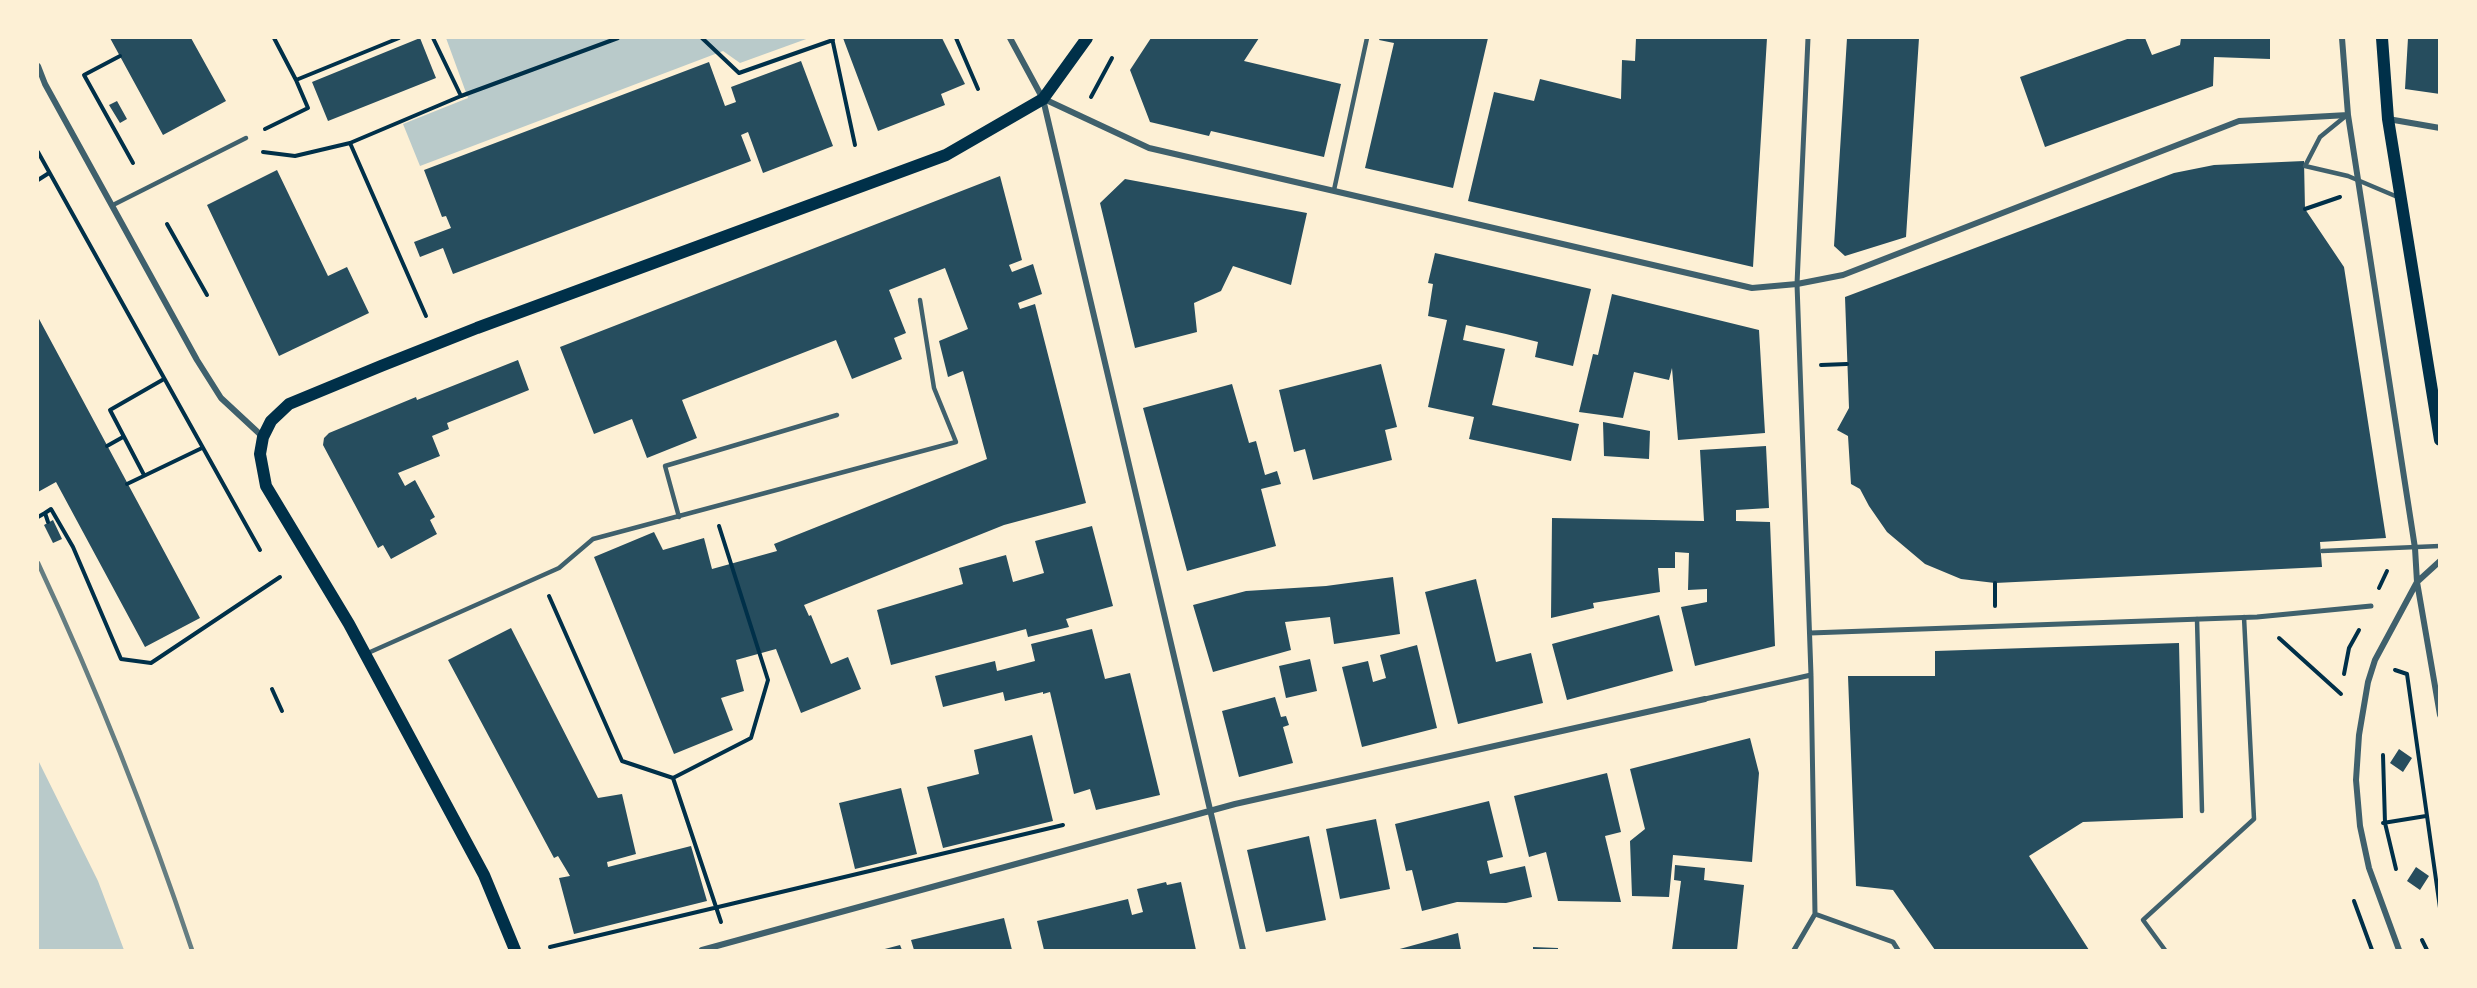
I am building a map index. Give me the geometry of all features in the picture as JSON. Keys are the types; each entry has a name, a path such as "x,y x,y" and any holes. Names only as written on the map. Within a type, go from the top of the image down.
{"main road":[{"path":"515,951 484,876 350,624 266,486 260,454 263,437 271,421 289,404 477,328 946,155 1043,99 1087,38"},
{"path":"2382,38 2388,119 2439,440"}],"street":[{"path":"1010,38 1043,99 1243,951"},
{"path":"1794,951 1815,914 1810,633 1797,284 1808,38"},
{"path":"2342,38 2348,115 2415,548 2417,582 2439,715"},
{"path":"38,66 45,84 113,205 149,275 221,398 263,437"},
{"path":"1043,99 1149,148 1752,288 1797,284 1843,275 2239,121 2348,115"},
{"path":"2388,119 2439,128"},
{"path":"2400,951 2369,868 2360,826 2356,780 2359,735 2368,682 2375,660 2417,582 2439,561"},
{"path":"1810,633 2257,617 2371,606"},
{"path":"702,951 1210,811 1811,675"},
{"path":"1815,914 1893,942 1898,951"}],"lane":[{"path":"1334,190 1367,38"},
{"path":"2348,115 2320,137 2305,166 2348,176 2400,198"},
{"path":"113,205 246,138"},
{"path":"365,654 559,568 593,539 957,442 934,388 920,300"},
{"path":"679,517 665,466 837,415"},
{"path":"2322,551 2439,546"},
{"path":"2165,951 2143,920 2254,819 2244,617"},
{"path":"2197,618 2202,811"}],"path":[{"path":"246,138 308,108 274,38"},
{"path":"296,80 399,38"},
{"path":"433,38 461,96"},
{"path":"252,150 295,156 350,143 461,96 618,38"},
{"path":"702,38 739,74 832,39 855,145"},
{"path":"956,38 978,89"},
{"path":"120,56 84,75 133,163"},
{"path":"350,143 426,316"},
{"path":"38,152 260,550"},
{"path":"38,180 49,173"},
{"path":"2306,209 2349,194"},
{"path":"167,224 207,295"},
{"path":"144,475 110,410 164,379"},
{"path":"107,446 123,437"},
{"path":"127,484 202,448"},
{"path":"549,596 622,761 673,778 751,738 768,680 713,508"},
{"path":"38,517 51,509 73,547 121,659 151,663 280,577"},
{"path":"45,513 48,522"},
{"path":"2257,617 2341,694"},
{"path":"2395,669 2407,674 2439,908"},
{"path":"272,689 282,711"},
{"path":"2383,753 2384,808 2397,875"},
{"path":"673,778 728,944"},
{"path":"550,946 1070,823"}],"shaded area":[{"path":"446,38 809,38 740,63 723,51 420,166 403,124 468,98"},
{"path":"38,760 98,881 124,950 38,950"}],"building":[{"path":"110,38 191,38 226,101 163,135"},
{"path":"420,38 436,78 328,121 312,82"},
{"path":"843,38 942,38 965,84 941,94 945,105 878,131"},
{"path":"1151,38 1259,38 1244,61 1341,84 1324,157 1211,131 1209,136 1150,122 1130,70"},
{"path":"1380,38 1488,38 1453,188 1365,168 1394,43 1379,40"},
{"path":"1636,38 1767,38 1753,267 1468,201 1494,92 1534,101 1540,79 1621,99 1622,60 1635,61"},
{"path":"1847,38 1919,38 1906,237 1845,256 1834,246"},
{"path":"2130,38 2145,38 2152,55 2180,45 2181,38 2270,38 2270,59 2214,57 2213,86 2045,147 2020,77"},
{"path":"2408,38 2440,38 2440,94 2405,89"},
{"path":"801,61 833,146 763,173 748,132 741,135 751,161 453,274 443,248 420,257 414,242 451,228 446,216 442,217 424,170 709,62 725,106 736,102 731,87"},
{"path":"117,101 127,119 120,123 109,105"},
{"path":"2304,161 2305,209 2344,267 2386,538 2320,542 2322,567 1995,583 1961,579 1925,564 1887,532 1860,489 1851,484 1848,436 1837,430 1849,408 1845,297 2174,173 2214,165"},
{"path":"277,170 328,276 347,267 369,313 279,356 207,205"},
{"path":"1000,176 1022,260 1009,265 1012,272 1033,264 1042,294 1018,303 1020,309 1035,304 1086,503 1004,525 804,605 809,616 811,615 831,664 848,657 861,689 801,713 776,649 736,660 744,691 721,698 733,730 674,754 594,557 654,532 663,550 704,538 712,569 777,551 774,544 987,459 963,371 948,377 939,341 968,329 945,268 889,290 906,333 894,338 902,359 852,379 836,340 682,400 697,438 647,458 632,419 594,434 560,347"},
{"path":"1125,179 1307,213 1291,285 1233,266 1221,291 1194,303 1197,332 1135,348 1100,203"},
{"path":"1435,253 1591,289 1573,366 1535,357 1538,342 1506,334 1466,325 1463,340 1505,349 1492,405 1579,424 1571,461 1469,439 1474,417 1428,407 1447,320 1428,316 1433,284 1428,283"},
{"path":"1612,294 1759,330 1765,433 1678,440 1672,368 1669,380 1634,372 1623,418 1579,412 1593,354 1598,355"},
{"path":"38,317 200,618 145,647 56,482 38,492"},
{"path":"518,360 529,390 447,423 449,429 432,436 440,456 398,473 405,486 415,480 435,517 430,520 437,534 391,559 383,545 378,548 323,445 324,438 329,433 416,397 417,400"},
{"path":"1381,364 1397,427 1385,430 1392,460 1313,480 1305,449 1294,452 1279,390"},
{"path":"1232,384 1249,443 1256,441 1265,475 1277,471 1281,484 1261,489 1276,546 1187,571 1143,408"},
{"path":"1603,422 1650,431 1649,459 1604,456"},
{"path":"1766,446 1769,508 1736,510 1736,521 1770,522 1775,646 1695,666 1681,607 1707,602 1707,589 1688,590 1689,553 1675,552 1675,568 1658,568 1660,592 1593,603 1594,608 1551,618 1552,518 1704,521 1700,450"},
{"path":"53,520 62,539 53,543 44,525"},
{"path":"1092,526 1113,606 1066,619 1069,627 1028,637 1026,629 891,665 877,610 963,584 959,568 1006,555 1013,582 1044,573 1035,541"},
{"path":"1393,577 1400,634 1334,644 1330,617 1285,622 1291,650 1213,672 1193,605 1246,591 1326,586"},
{"path":"1476,579 1496,662 1531,653 1543,703 1458,724 1425,592"},
{"path":"1659,615 1673,671 1567,700 1552,644"},
{"path":"511,628 598,798 622,794 636,854 607,862 608,867 691,846 707,901 574,934 559,878 570,876 558,856 554,858 448,660"},
{"path":"1092,629 1105,679 1130,673 1160,795 1096,810 1090,789 1074,794 1050,692 1005,701 1003,692 943,707 935,676 995,661 997,671 1035,661 1031,644"},
{"path":"2179,643 2183,818 2083,822 2029,856 2089,950 1935,950 1893,890 1856,886 1848,676 1935,676 1935,651"},
{"path":"1417,645 1437,728 1362,747 1342,667 1368,661 1373,682 1386,678 1380,655"},
{"path":"1310,659 1317,691 1286,698 1279,666"},
{"path":"1275,697 1281,717 1286,716 1289,725 1283,727 1293,763 1239,777 1222,711"},
{"path":"1032,735 1053,821 943,848 927,787 979,774 974,750"},
{"path":"1750,738 1759,773 1752,862 1673,855 1669,897 1632,896 1630,841 1645,829 1630,769"},
{"path":"2399,749 2412,758 2403,772 2390,763"},
{"path":"1607,773 1621,832 1605,836 1621,902 1558,901 1546,852 1529,857 1514,796"},
{"path":"901,788 917,854 855,869 839,803"},
{"path":"1489,801 1503,857 1487,861 1490,874 1525,866 1532,897 1506,903 1457,902 1422,911 1412,870 1406,871 1395,824"},
{"path":"1376,819 1390,889 1340,899 1326,829"},
{"path":"1309,836 1326,920 1266,932 1247,850"},
{"path":"1675,865 1705,868 1704,880 1744,885 1737,950 1672,950 1681,881 1674,880"},
{"path":"2416,867 2429,876 2420,890 2407,881"},
{"path":"1166,882 1167,885 1181,882 1196,950 1044,950 1037,921 1128,899 1132,915 1143,912 1137,889"},
{"path":"1004,918 1012,950 914,950 911,940"},
{"path":"1458,933 1461,950 1396,950"},
{"path":"900,945 902,950 881,950"},
{"path":"1533,947 1558,948 1558,950 1533,950"}],"railway":[{"path":"38,563 121,754 192,950"}]}
